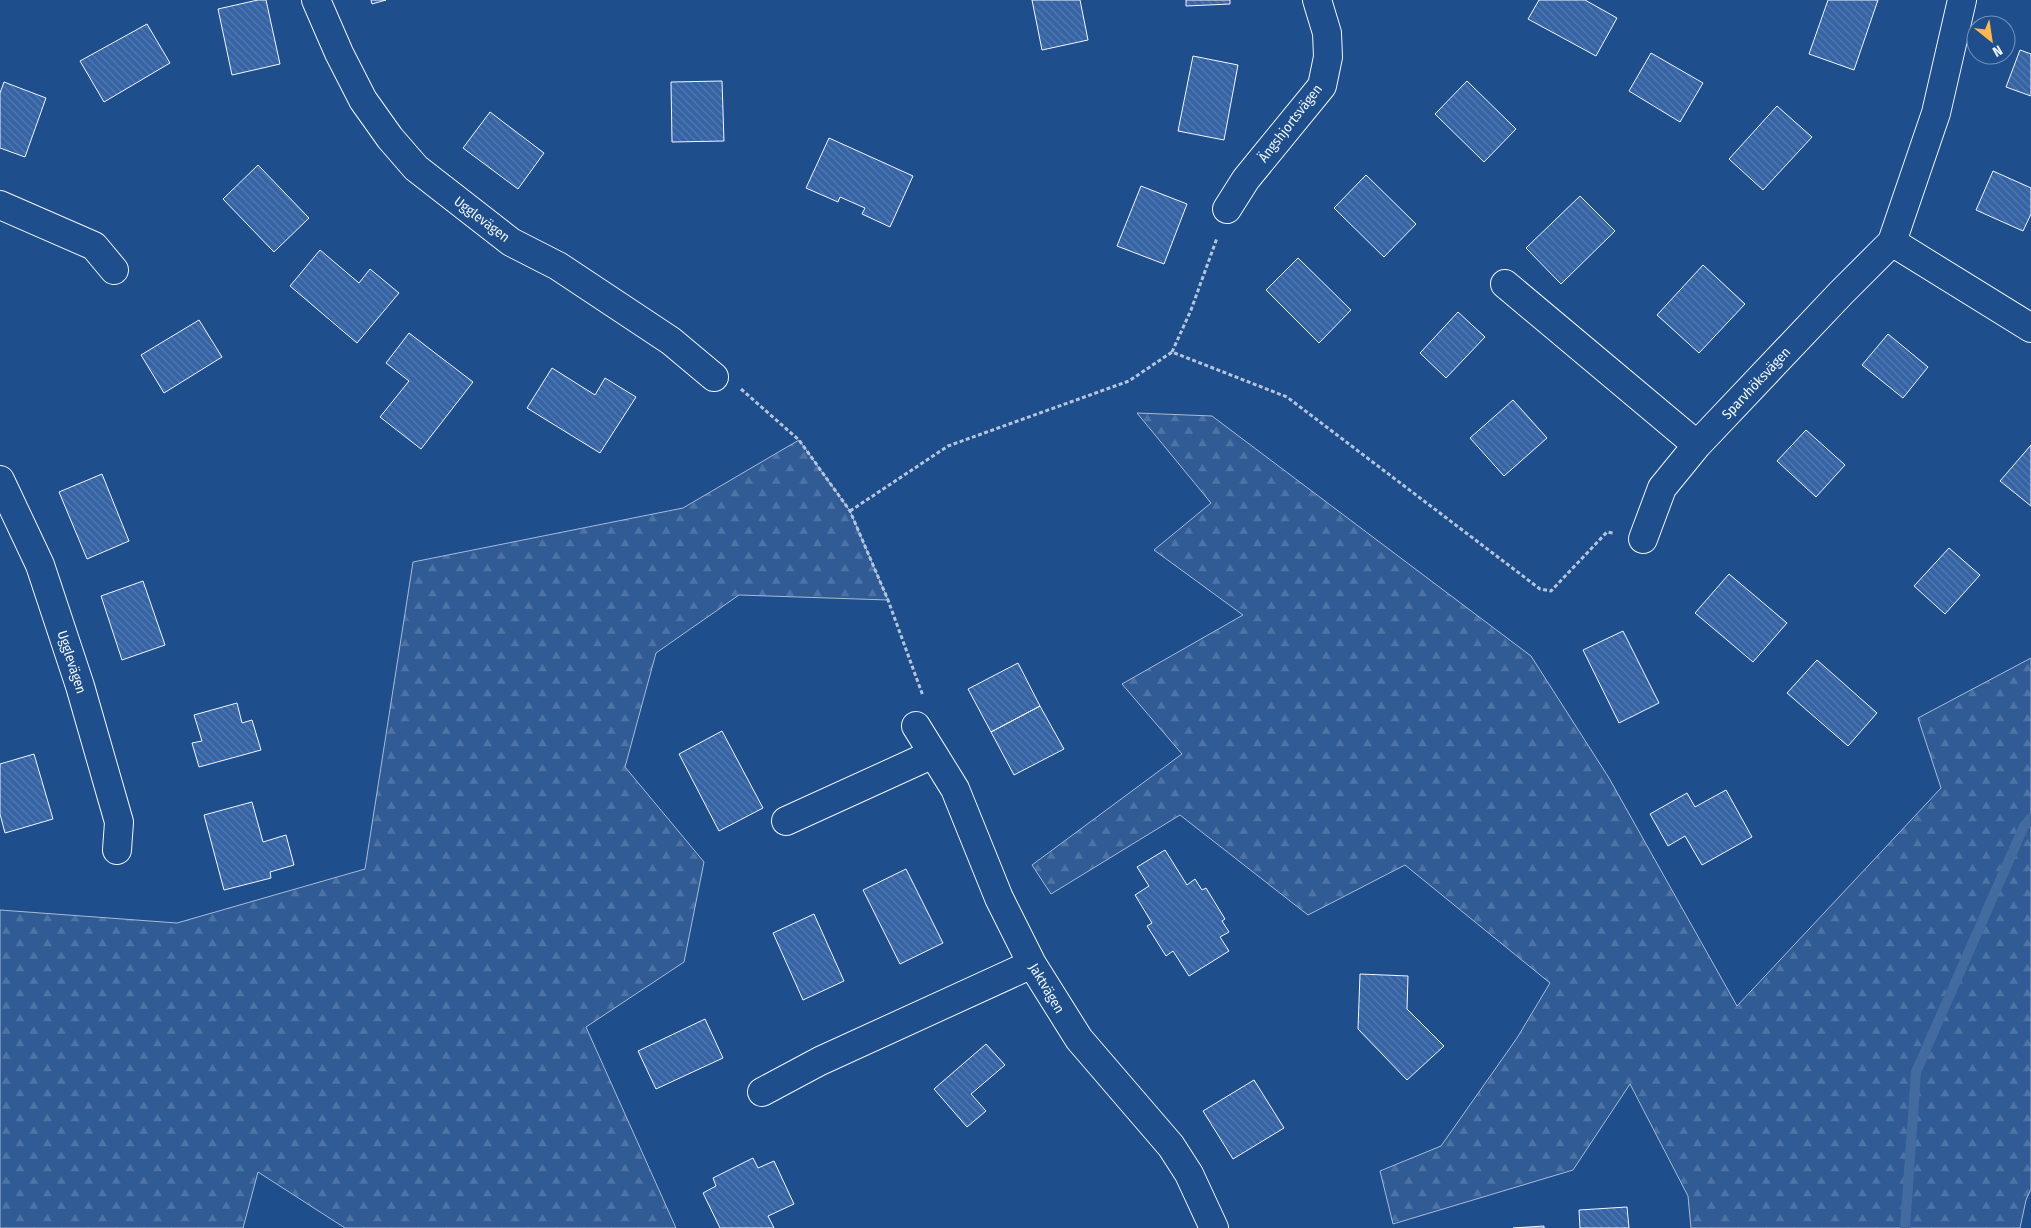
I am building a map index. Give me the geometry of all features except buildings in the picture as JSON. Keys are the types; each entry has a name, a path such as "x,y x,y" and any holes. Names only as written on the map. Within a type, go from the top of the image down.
{"street":[{"name":"Ugglevägen","path":"316,0 363,100 390,138 416,168 510,242 558,266 663,336 714,377"},
{"name":"Ängshjortsvägen","path":"1228,210 1246,179 1322,86 1328,57 1327,33 1317,0"},
{"name":"Sparvhöksvägen","path":"1643,539 1662,488 1697,445 1892,242 1936,113 1962,0"},
{"path":"0,205 94,246 114,270"},
{"path":"1892,242 2031,328"},
{"path":"1505,284 1697,445"},
{"name":"Ugglevägen","path":"0,480 40,565 80,686 119,822 117,850"},
{"name":"Jaktvägen","path":"916,726 955,789 1000,898 1032,964 1079,1039 1171,1146 1188,1174 1214,1228"},
{"path":"786,822 933,754"},
{"path":"762,1092 820,1061 1032,964"}],"path":[{"path":"850,511 948,446 1129,381 1172,352 1192,310 1228,210"},
{"path":"1172,352 1287,397 1540,589 1551,590 1607,532 1643,539"},
{"path":"714,377 738,386 800,440 850,511 888,600 925,700 916,726"}],"green space":[{"path":"1137,413 1212,416 1531,656 1609,778 1737,1006 1941,788 1918,718 2031,658 2031,1189 2026,1200 2020,1228 1691,1228 1688,1196 1630,1084 1573,1170 1393,1224 1380,1171 1441,1146 1517,1038 1550,983 1405,865 1308,915 1180,815 1051,894 1032,865 1182,754 1122,684 1243,615 1154,550 1211,503"},
{"path":"799,440 850,511 888,600 739,595 656,653 625,767 704,862 684,962 586,1027 676,1228 345,1228 258,1172 243,1228 0,1228 0,910 177,923 365,869 413,562 683,508"}],"waterway":[{"path":"1905,1228 1916,1072 2024,826 2031,819"}]}
